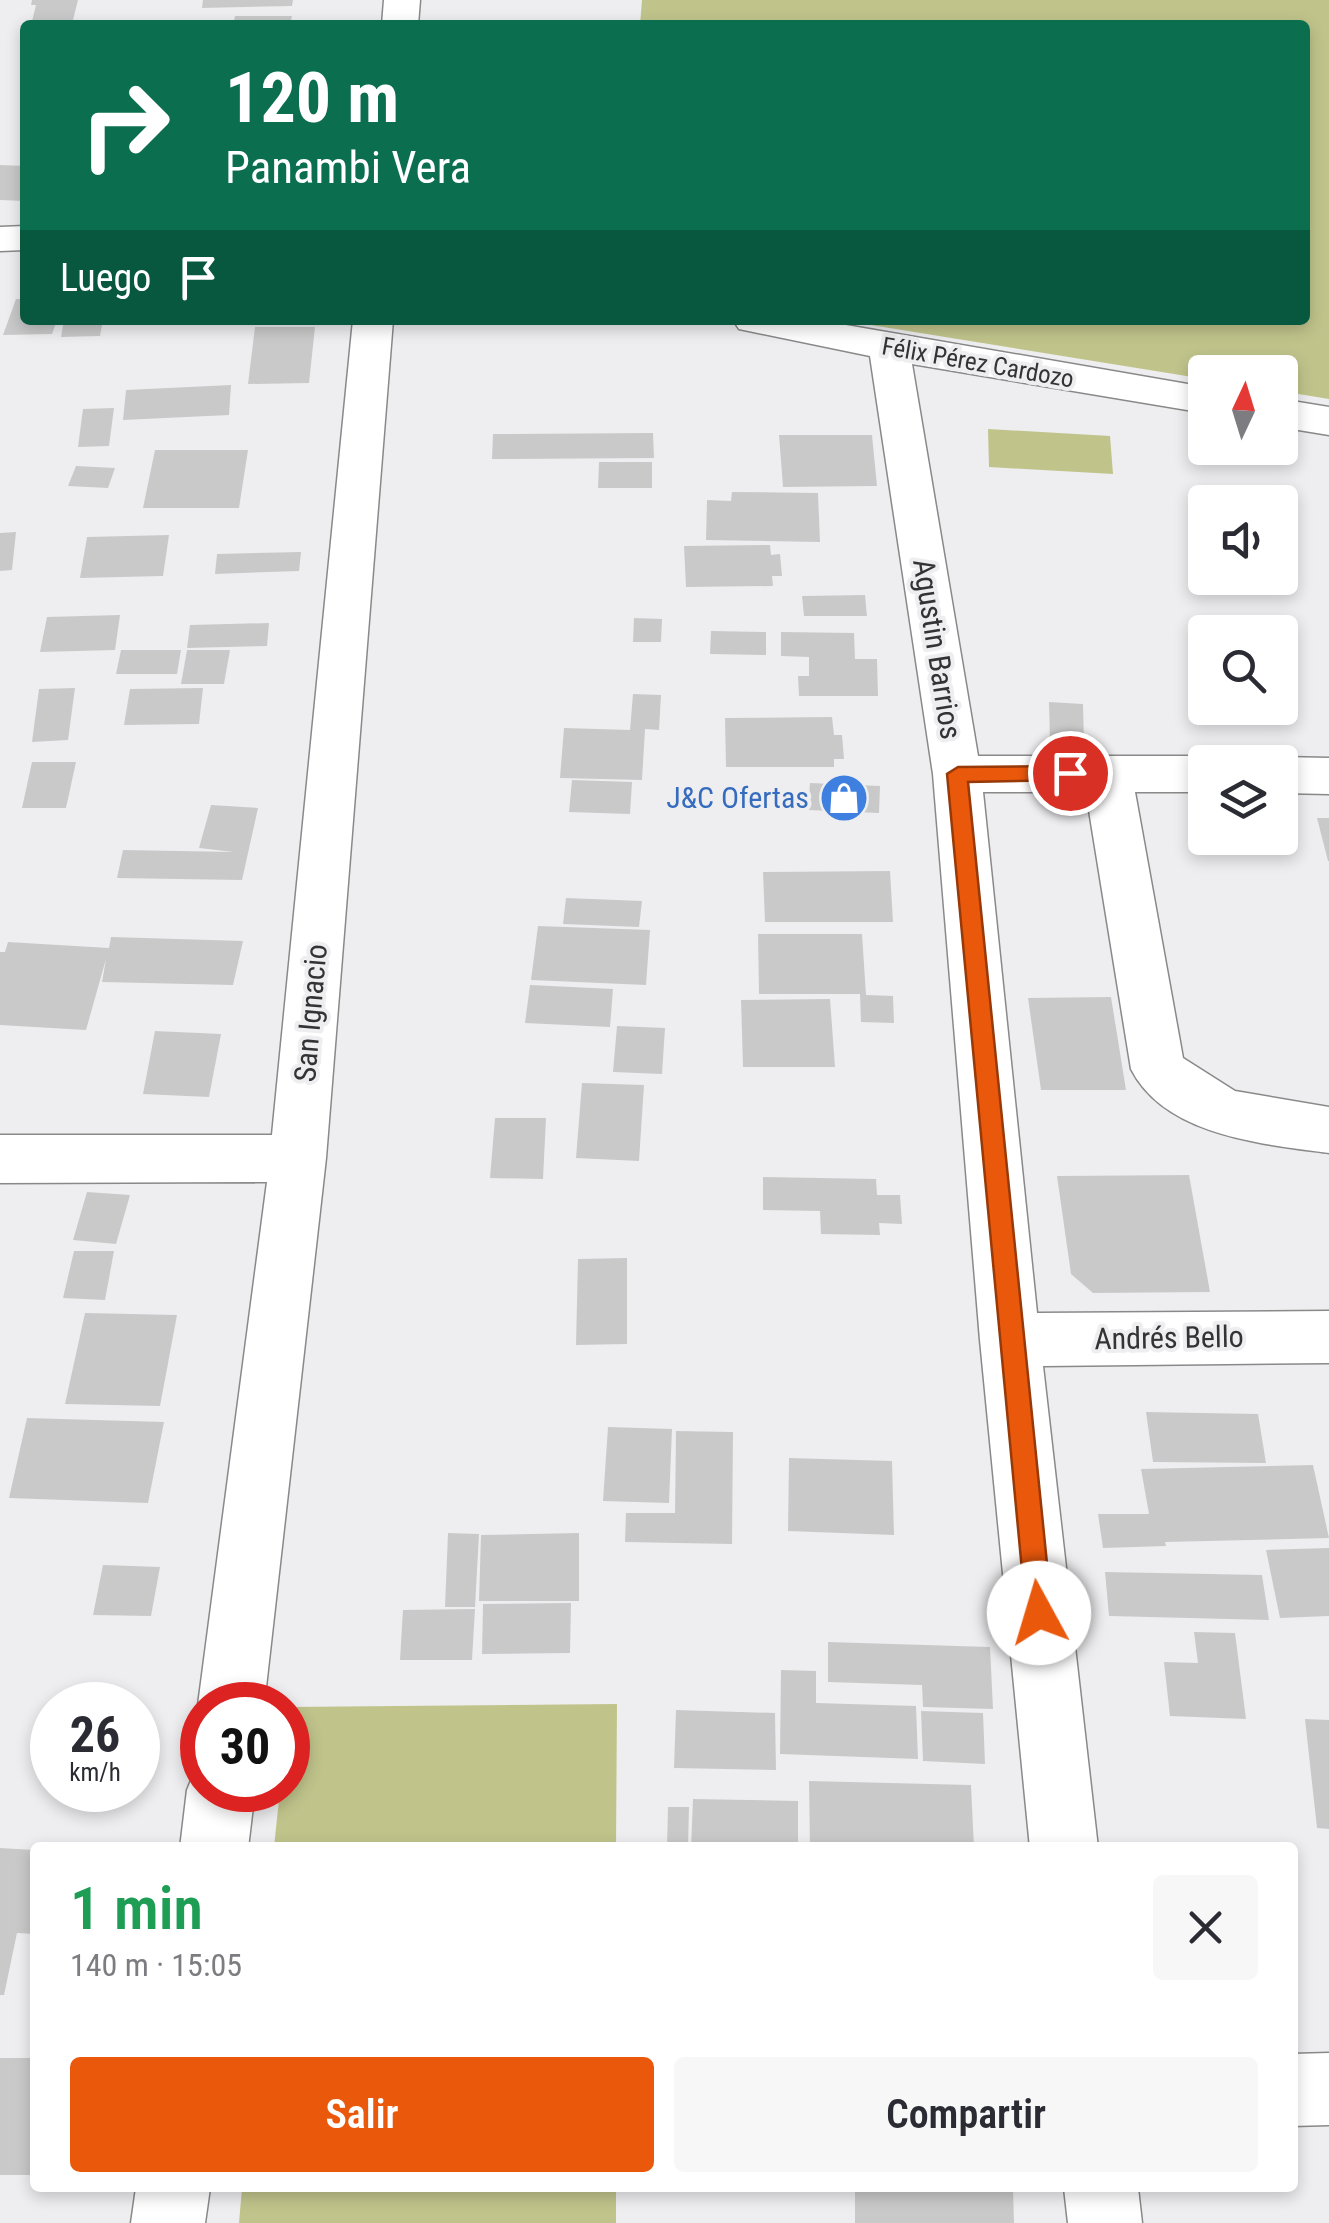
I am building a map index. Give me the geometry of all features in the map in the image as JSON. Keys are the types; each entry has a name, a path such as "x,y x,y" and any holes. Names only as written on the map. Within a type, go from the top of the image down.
{"street":[{"name":"San Ignacio","path":"234,1682 298,1158 373,325"},
{"name":"Félix Pérez Cardozo","path":"777,325 1188,397"},
{"name":"Agustin Barrios","path":"888,347 958,774 1010,1340 1063,1842"},
{"path":"1298,416 1329,421"},
{"path":"1107,772 1158,1069 1183,1092 1226,1114 1329,1130"},
{"path":"958,774 1188,774"},
{"path":"1298,775 1329,776"},
{"path":"0,1160 298,1158"},
{"name":"Andrés Bello","path":"1010,1340 1329,1337"},
{"path":"215,1842 218,1812"},
{"path":"1298,2090 1329,2089"},
{"path":"168,2223 172,2192"},
{"path":"1101,2192 1105,2223"}],"green space":[{"path":"642,0 1329,0 1329,399 1298,394 1298,355 1188,355 1188,376 871,325 1310,325 1310,20 640,20"},
{"path":"988,429 1110,436 1113,474 989,467"},
{"path":"617,1704 616,1842 275,1842 278,1812 310,1812 310,1707"},
{"path":"242,2192 616,2192 616,2223 239,2223"}],"building":[{"path":"32,0 78,0 73,20 32,20 36,5 31,5"},
{"path":"203,0 293,0 292,6 202,8"},
{"path":"235,16 292,16 291,20 234,20"},
{"path":"0,165 20,166 20,201 0,200"},
{"path":"16,299 20,299 20,325 55,325 52,334 3,335"},
{"path":"63,325 102,325 100,336 61,337"},
{"path":"255,327 315,327 309,383 248,384"},
{"path":"231,385 229,415 123,420 126,390"},
{"path":"114,408 109,446 78,447 83,409"},
{"path":"653,433 654,458 492,459 493,434"},
{"path":"779,435 872,435 877,486 783,487"},
{"path":"155,450 248,450 239,508 143,508"},
{"path":"599,462 652,462 652,488 598,488"},
{"path":"76,466 115,468 108,488 68,486"},
{"path":"732,492 818,493 820,542 706,540 707,500 731,501"},
{"path":"16,532 12,570 0,571 0,533"},
{"path":"169,535 163,576 80,578 87,537"},
{"path":"770,545 771,555 780,554 782,576 772,576 773,586 686,587 684,546"},
{"path":"301,552 299,571 215,574 217,554"},
{"path":"865,595 867,616 804,616 802,596"},
{"path":"120,615 115,650 40,652 47,617"},
{"path":"634,618 662,619 661,642 633,642"},
{"path":"269,623 267,646 187,648 190,625"},
{"path":"711,631 766,632 766,655 710,654"},
{"path":"781,632 854,633 855,659 877,659 878,696 799,696 798,676 809,676 809,657 781,656"},
{"path":"121,650 181,650 177,674 116,674"},
{"path":"187,650 230,650 224,684 181,684"},
{"path":"75,688 68,740 32,742 39,689"},
{"path":"203,688 199,724 124,725 130,689"},
{"path":"633,694 661,695 659,730 645,729 642,780 560,778 564,728 630,730"},
{"path":"1049,702 1083,704 1084,743 1050,741"},
{"path":"832,717 834,735 842,735 844,759 834,759 834,767 726,767 725,718"},
{"path":"32,762 76,762 66,808 22,808"},
{"path":"572,780 632,782 630,814 569,812"},
{"name":"J&C Ofertas","path":"810,783 880,786 879,813 808,810"},
{"path":"211,805 258,808 242,880 117,878 123,850 234,852 199,848"},
{"path":"1317,818 1329,818 1329,861 1328,861"},
{"path":"890,871 893,922 765,922 763,872"},
{"path":"566,898 642,901 639,927 563,924"},
{"path":"538,926 650,930 646,985 531,980"},
{"path":"758,934 862,934 866,995 893,996 894,1023 861,1022 860,994 759,994"},
{"path":"111,937 243,941 233,985 102,982 106,959 86,1030 0,1025 0,952 5,952 8,942 109,948"},
{"path":"530,985 613,989 610,1027 525,1023"},
{"path":"1111,997 1126,1090 1041,1090 1028,998"},
{"path":"830,999 835,1067 743,1067 741,1000"},
{"path":"617,1026 665,1028 662,1074 613,1072"},
{"path":"155,1031 221,1034 209,1097 143,1094"},
{"path":"582,1083 644,1085 639,1161 576,1158"},
{"path":"495,1118 546,1118 543,1179 490,1178"},
{"path":"1189,1175 1210,1292 1093,1293 1071,1274 1057,1176"},
{"path":"763,1177 876,1179 877,1195 900,1195 902,1224 879,1223 880,1235 821,1234 820,1211 763,1210"},
{"path":"87,1192 130,1195 116,1244 73,1240"},
{"path":"74,1251 114,1251 105,1300 63,1298"},
{"path":"627,1258 627,1344 576,1345 578,1259"},
{"path":"85,1313 177,1315 160,1406 65,1404"},
{"path":"1146,1412 1258,1414 1266,1463 1153,1462"},
{"path":"27,1418 164,1422 148,1503 9,1498"},
{"path":"608,1427 672,1429 669,1503 603,1501"},
{"path":"676,1431 733,1432 732,1544 625,1542 626,1513 675,1513"},
{"path":"789,1458 892,1461 894,1535 788,1531"},
{"path":"1313,1465 1329,1538 1165,1542 1166,1546 1103,1548 1098,1514 1149,1514 1141,1469"},
{"path":"448,1533 479,1534 475,1607 445,1607"},
{"path":"579,1533 579,1601 479,1601 481,1535"},
{"path":"1329,1548 1329,1616 1280,1618 1266,1550"},
{"path":"103,1565 160,1567 151,1616 93,1615"},
{"path":"1105,1572 1262,1575 1269,1620 1109,1616"},
{"path":"571,1603 570,1653 482,1654 483,1604"},
{"path":"475,1609 472,1660 400,1660 403,1610"},
{"path":"1194,1632 1235,1633 1246,1719 1170,1716 1164,1662 1198,1663"},
{"path":"828,1642 990,1647 993,1709 923,1707 922,1685 828,1682"},
{"path":"781,1670 816,1671 816,1703 916,1706 918,1759 780,1754"},
{"path":"676,1710 775,1713 776,1770 674,1768"},
{"path":"921,1711 983,1713 985,1764 923,1761"},
{"path":"1305,1719 1329,1720 1329,1829 1317,1828"},
{"path":"809,1781 971,1785 974,1842 810,1842"},
{"path":"693,1799 798,1801 798,1842 691,1842"},
{"path":"668,1807 689,1807 688,1842 667,1842"},
{"path":"0,1848 30,1850 30,1934 17,1933 4,1995 0,1995"},
{"path":"0,2058 30,2058 30,2175 0,2175"},
{"path":"855,2192 1013,2192 1014,2223 855,2223"}],"place":[{"name":"J&C Ofertas","path":"844,798"}],"route":[{"path":"1039,1613 958,774 1070,773"}]}
